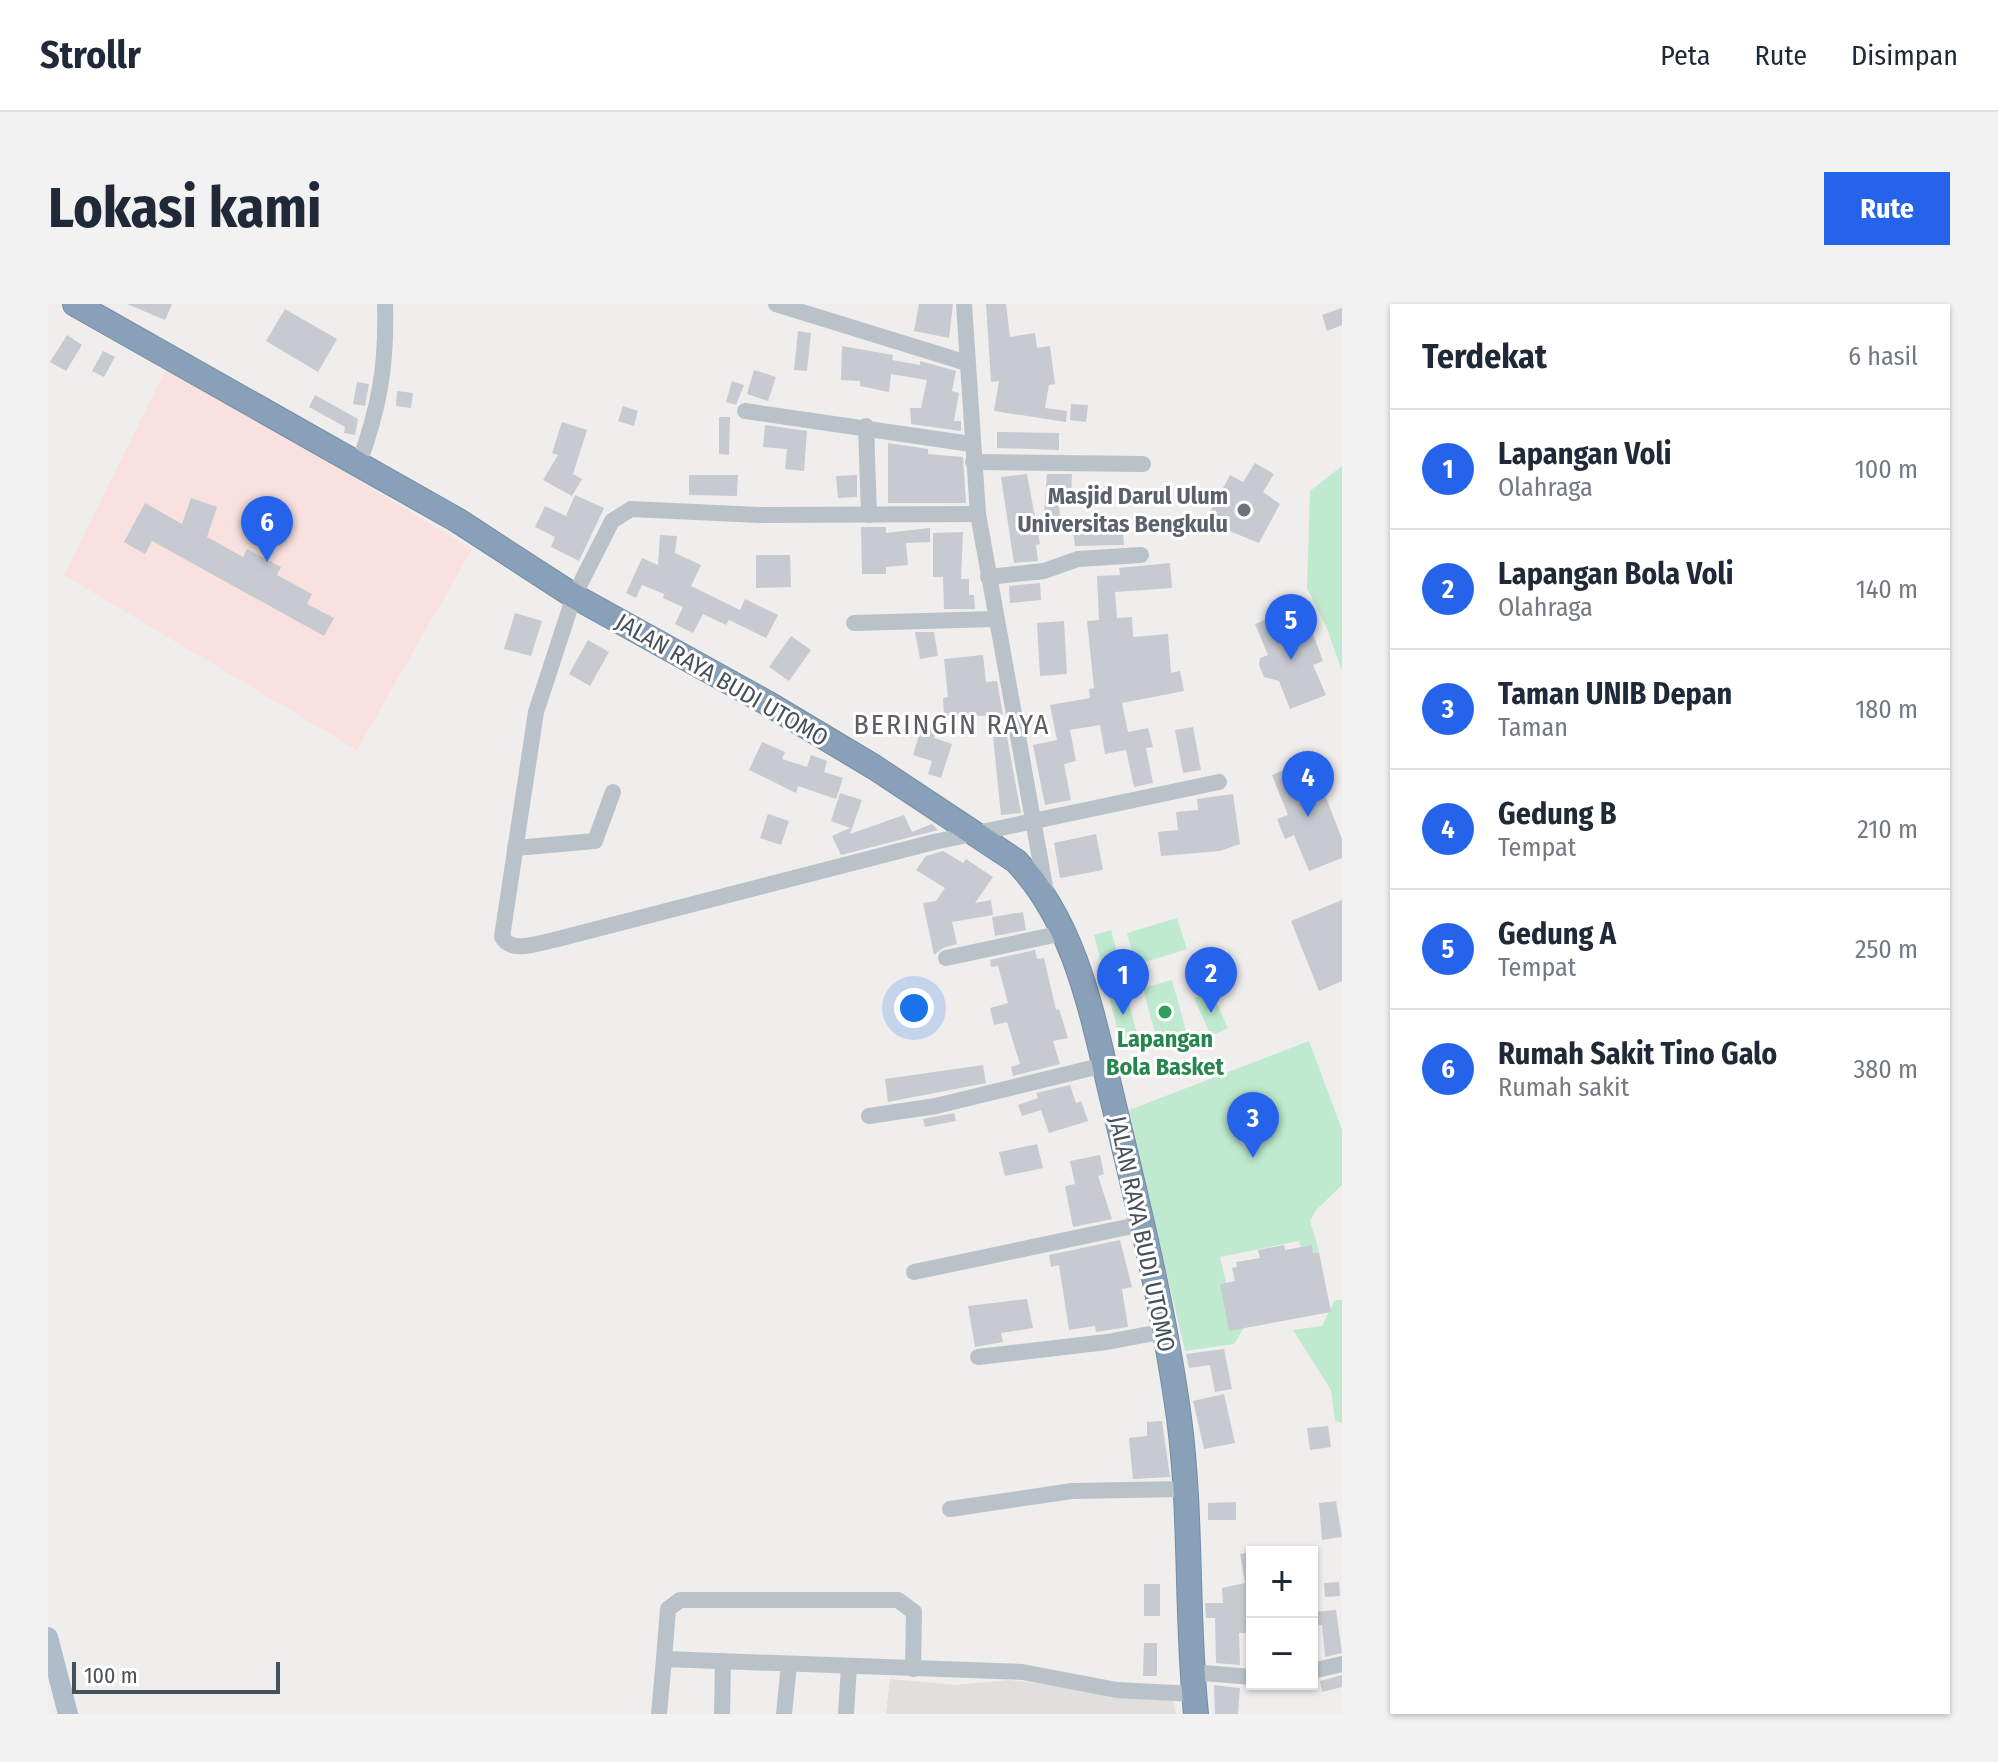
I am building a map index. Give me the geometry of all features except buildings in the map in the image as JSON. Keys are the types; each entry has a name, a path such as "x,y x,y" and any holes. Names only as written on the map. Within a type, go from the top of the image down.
{"highway":[{"name":"JALAN RAYA BUDI UTOMO","path":"87,307 358,466 457,520 574,596 781,711 874,767 1016,861 1046,898 1084,987 1165,1331 1179,1421 1194,1693"}],"main road":[{"path":"48,1637 68,1714"}],"street":[{"path":"358,466 377,414 384,359 385,304"},
{"path":"776,304 967,363"},
{"path":"962,304 978,514 1046,898"},
{"path":"745,411 866,426 971,444"},
{"path":"866,426 869,515"},
{"path":"973,462 1143,464"},
{"path":"978,514 869,515 631,509 612,521 574,596 536,712 502,937 513,947 554,940 973,834 1219,782"},
{"path":"988,577 1044,571 1078,559 1141,555"},
{"path":"854,623 995,619"},
{"path":"515,848 595,841 613,792"},
{"path":"946,958 1063,933"},
{"path":"869,1116 936,1106 1104,1065"},
{"path":"914,1272 1142,1224"},
{"path":"978,1357 1107,1342 1165,1331"},
{"path":"950,1509 1072,1491 1183,1489"},
{"path":"659,1714 668,1609 680,1600 898,1600 914,1612 913,1669"},
{"path":"664,1659 1022,1672 1117,1690 1194,1693 1246,1679"},
{"path":"722,1714 723,1661"},
{"path":"784,1714 789,1664"},
{"path":"1318,1670 1342,1664"},
{"path":"846,1714 849,1666"}],"shaded area":[{"path":"168,365 472,549 357,750 64,575"},
{"path":"890,1679 955,1685 1010,1680 1173,1701 1176,1714 886,1714"}],"green space":[{"path":"1342,466 1342,671 1326,626 1307,588 1310,491"},
{"path":"1177,918 1187,949 1136,965 1127,933"},
{"path":"1111,930 1122,972 1105,977 1094,935"},
{"name":"Lapangan Bola Basket","path":"1172,980 1187,1035 1158,1044 1143,988"},
{"path":"1211,991 1228,1028 1211,1036 1194,998"},
{"path":"1126,992 1137,1034 1120,1039 1109,997"},
{"path":"1309,1041 1342,1130 1342,1185 1316,1210 1310,1221 1319,1251 1313,1253 1311,1246 1301,1248 1299,1241 1220,1257 1226,1283 1220,1284 1244,1328 1234,1344 1185,1351 1129,1110"},
{"path":"1335,1300 1342,1300 1342,1423 1335,1421 1331,1390 1293,1330 1322,1326"}],"place":[{"name":"Masjid Darul Ulum Universitas Bengkulu","path":"1244,510"},
{"name":"Rumah Sakit Tino Galo","path":"267,562"},
{"name":"Gedung A","path":"1291,660"},
{"name":"Gedung B","path":"1308,817"},
{"name":"Lapangan Bola Basket","path":"1165,1012"},
{"name":"Lapangan Bola Voli","path":"1211,1013"},
{"name":"Lapangan Voli","path":"1123,1015"},
{"name":"Taman UNIB Depan","path":"1253,1158"}],"district":[{"name":"BERINGIN RAYA","path":"952,724"}]}
